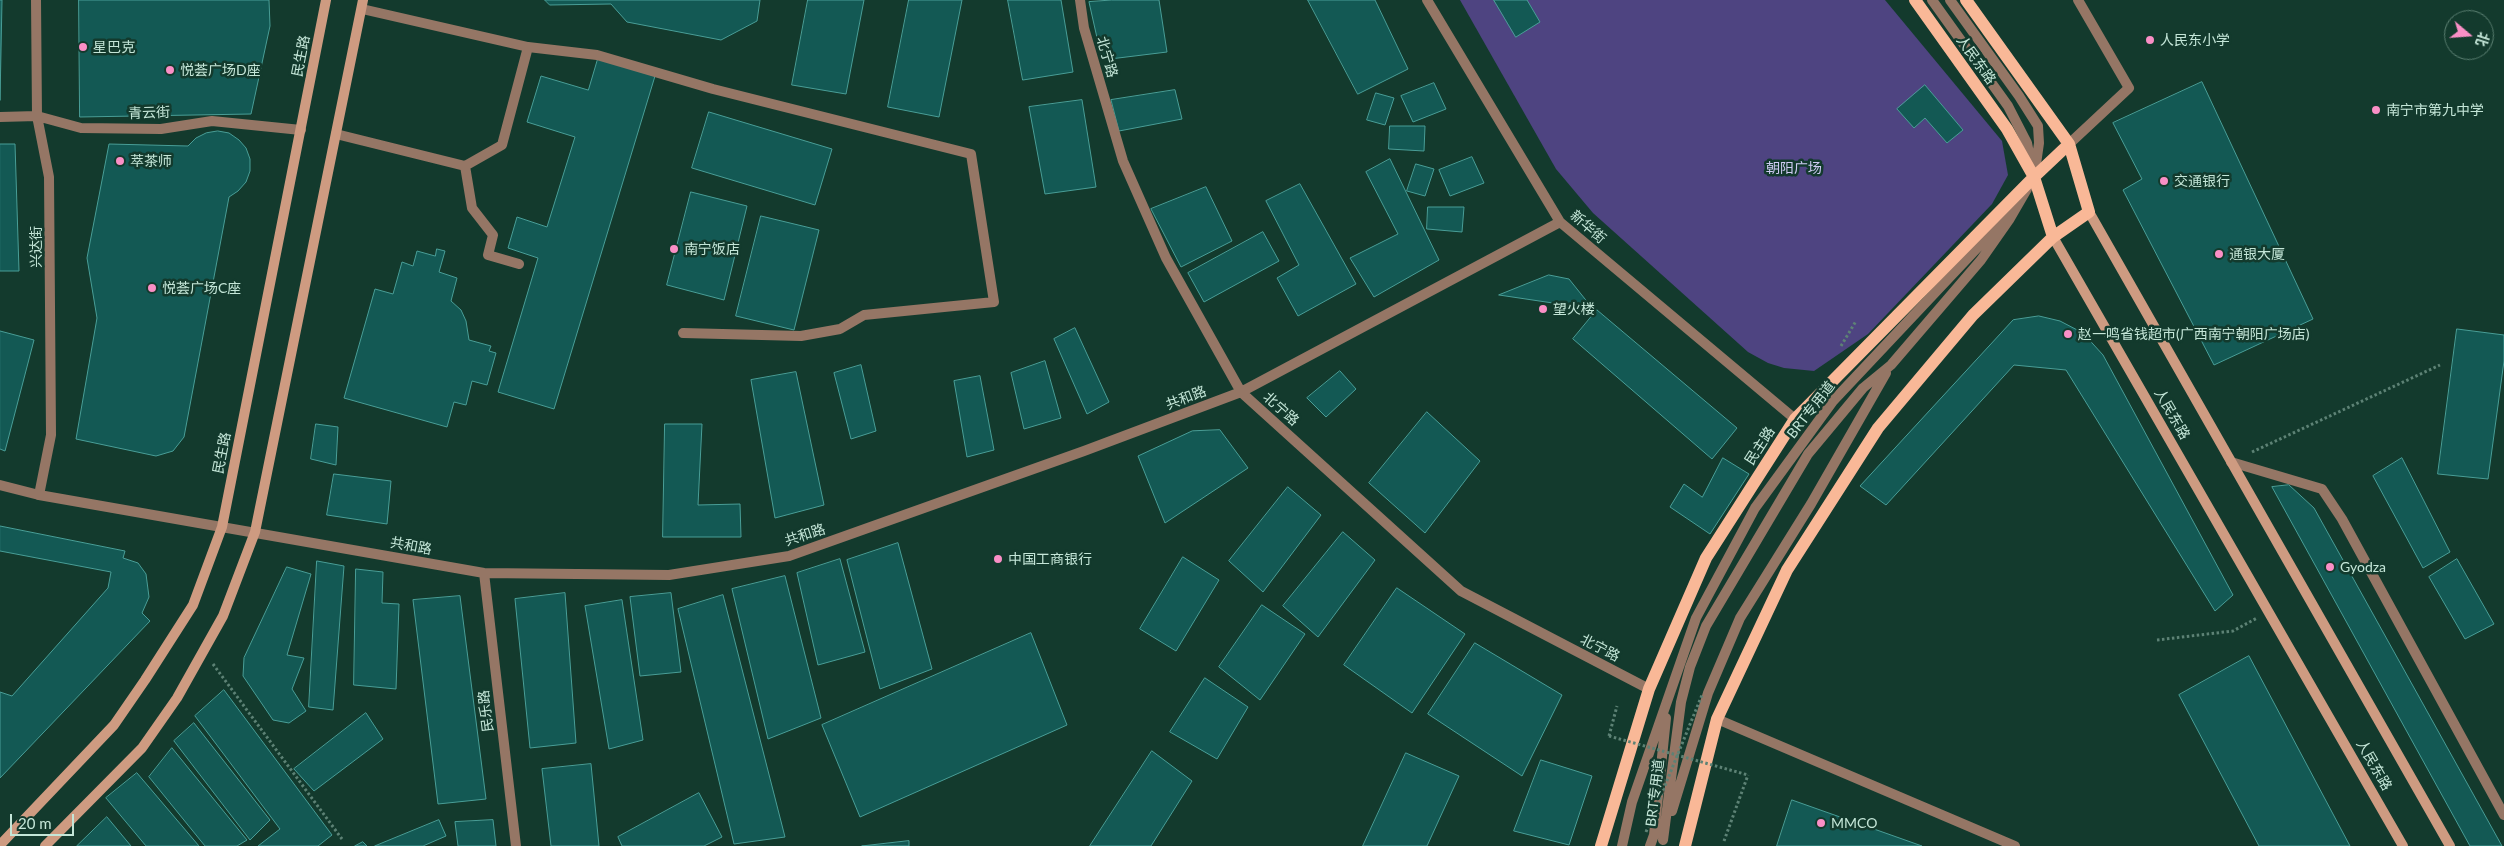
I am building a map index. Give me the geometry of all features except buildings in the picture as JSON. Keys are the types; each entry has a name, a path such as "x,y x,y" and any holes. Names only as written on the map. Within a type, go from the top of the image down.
{"main road":[{"name":"民生路","path":"0,845 119,717 193,605 222,527 326,0"},
{"name":"人民东路","path":"1915,0 2007,129 2034,177 2053,236 2403,846"},
{"name":"人民东路","path":"1966,0 2069,144 2088,212 2450,846"},
{"path":"45,846 142,748 177,698 223,616 255,532 363,5"},
{"name":"民主路","path":"1601,846 1649,688 1706,558 1795,419 2034,177 2069,144"},
{"path":"1684,846 1717,718 1787,570 1878,428 1973,315 2053,236 2088,212"}],"street":[{"name":"兴达街","path":"36,0 36,116 49,177 51,425 39,495"},
{"name":"北宁路","path":"1080,0 1084,28 1123,162 1166,258 1241,392 1461,591 1649,688"},
{"name":"新华街","path":"1427,0 1560,222 1795,419"},
{"path":"1932,0 2008,106 2027,143 2034,177"},
{"name":"BRT专用道","path":"1662,843 1708,693 1740,618 1812,504 1891,366 1981,260 2009,220 2034,177 2039,143 2038,126 2019,96 1950,0"},
{"path":"2069,144 2129,88 2078,0"},
{"path":"363,5 528,46 597,55 713,89 971,154 994,302 864,315 840,329 801,336 683,333"},
{"path":"336,134 465,166 502,145 528,46"},
{"name":"青云街","path":"0,117 36,116 81,128 161,129 212,121 301,130"},
{"path":"465,166 472,208 493,235 488,256 519,264"},
{"name":"BRT专用道","path":"1622,846 1632,802 1696,618 1755,508 1833,401 1990,233 2034,177"},
{"name":"共和路","path":"0,485 39,495 484,573 669,575 789,556 1084,451 1241,392 1560,222"},
{"name":"BRT专用道","path":"1662,843 1681,702 1690,667 1706,626 1808,454 1863,388 1891,366"},
{"path":"2231,462 2322,489 2342,519 2504,815"},
{"name":"民乐路","path":"484,573 516,846"},
{"name":"BRT专用道","path":"1650,846 1654,835 1668,698"},
{"path":"1717,718 2016,846"}],"path":[{"path":"1840,349 1856,321"},
{"path":"2231,462 2440,365"},
{"path":"2157,640 2233,631 2268,612"},
{"path":"204,651 342,839"},
{"path":"1646,832 1702,695"},
{"path":"1617,706 1609,736 1748,775 1724,841"}],"green space":[{"name":"朝阳广场","path":"1460,0 1885,0 2002,141 2008,175 1992,204 1868,334 1814,371 1784,368 1768,363 1748,352 1593,213 1556,169"}],"place":[{"name":"人民东小学","path":"2150,40"},
{"name":"星巴克","path":"83,47"},
{"name":"悦荟广场D座","path":"170,70"},
{"name":"南宁市第九中学","path":"2376,110"},
{"name":"萃茶师","path":"120,161"},
{"name":"交通银行","path":"2164,181"},
{"name":"南宁饭店","path":"674,249"},
{"name":"通银大厦","path":"2219,254"},
{"name":"悦荟广场C座","path":"152,288"},
{"name":"望火楼","path":"1543,309"},
{"name":"赵一鸣省钱超市(广西南宁朝阳广场店)","path":"2068,334"},
{"name":"中国工商银行","path":"998,559"},
{"name":"Gyodza","path":"2330,567"},
{"name":"MMCO","path":"1821,823"}]}
